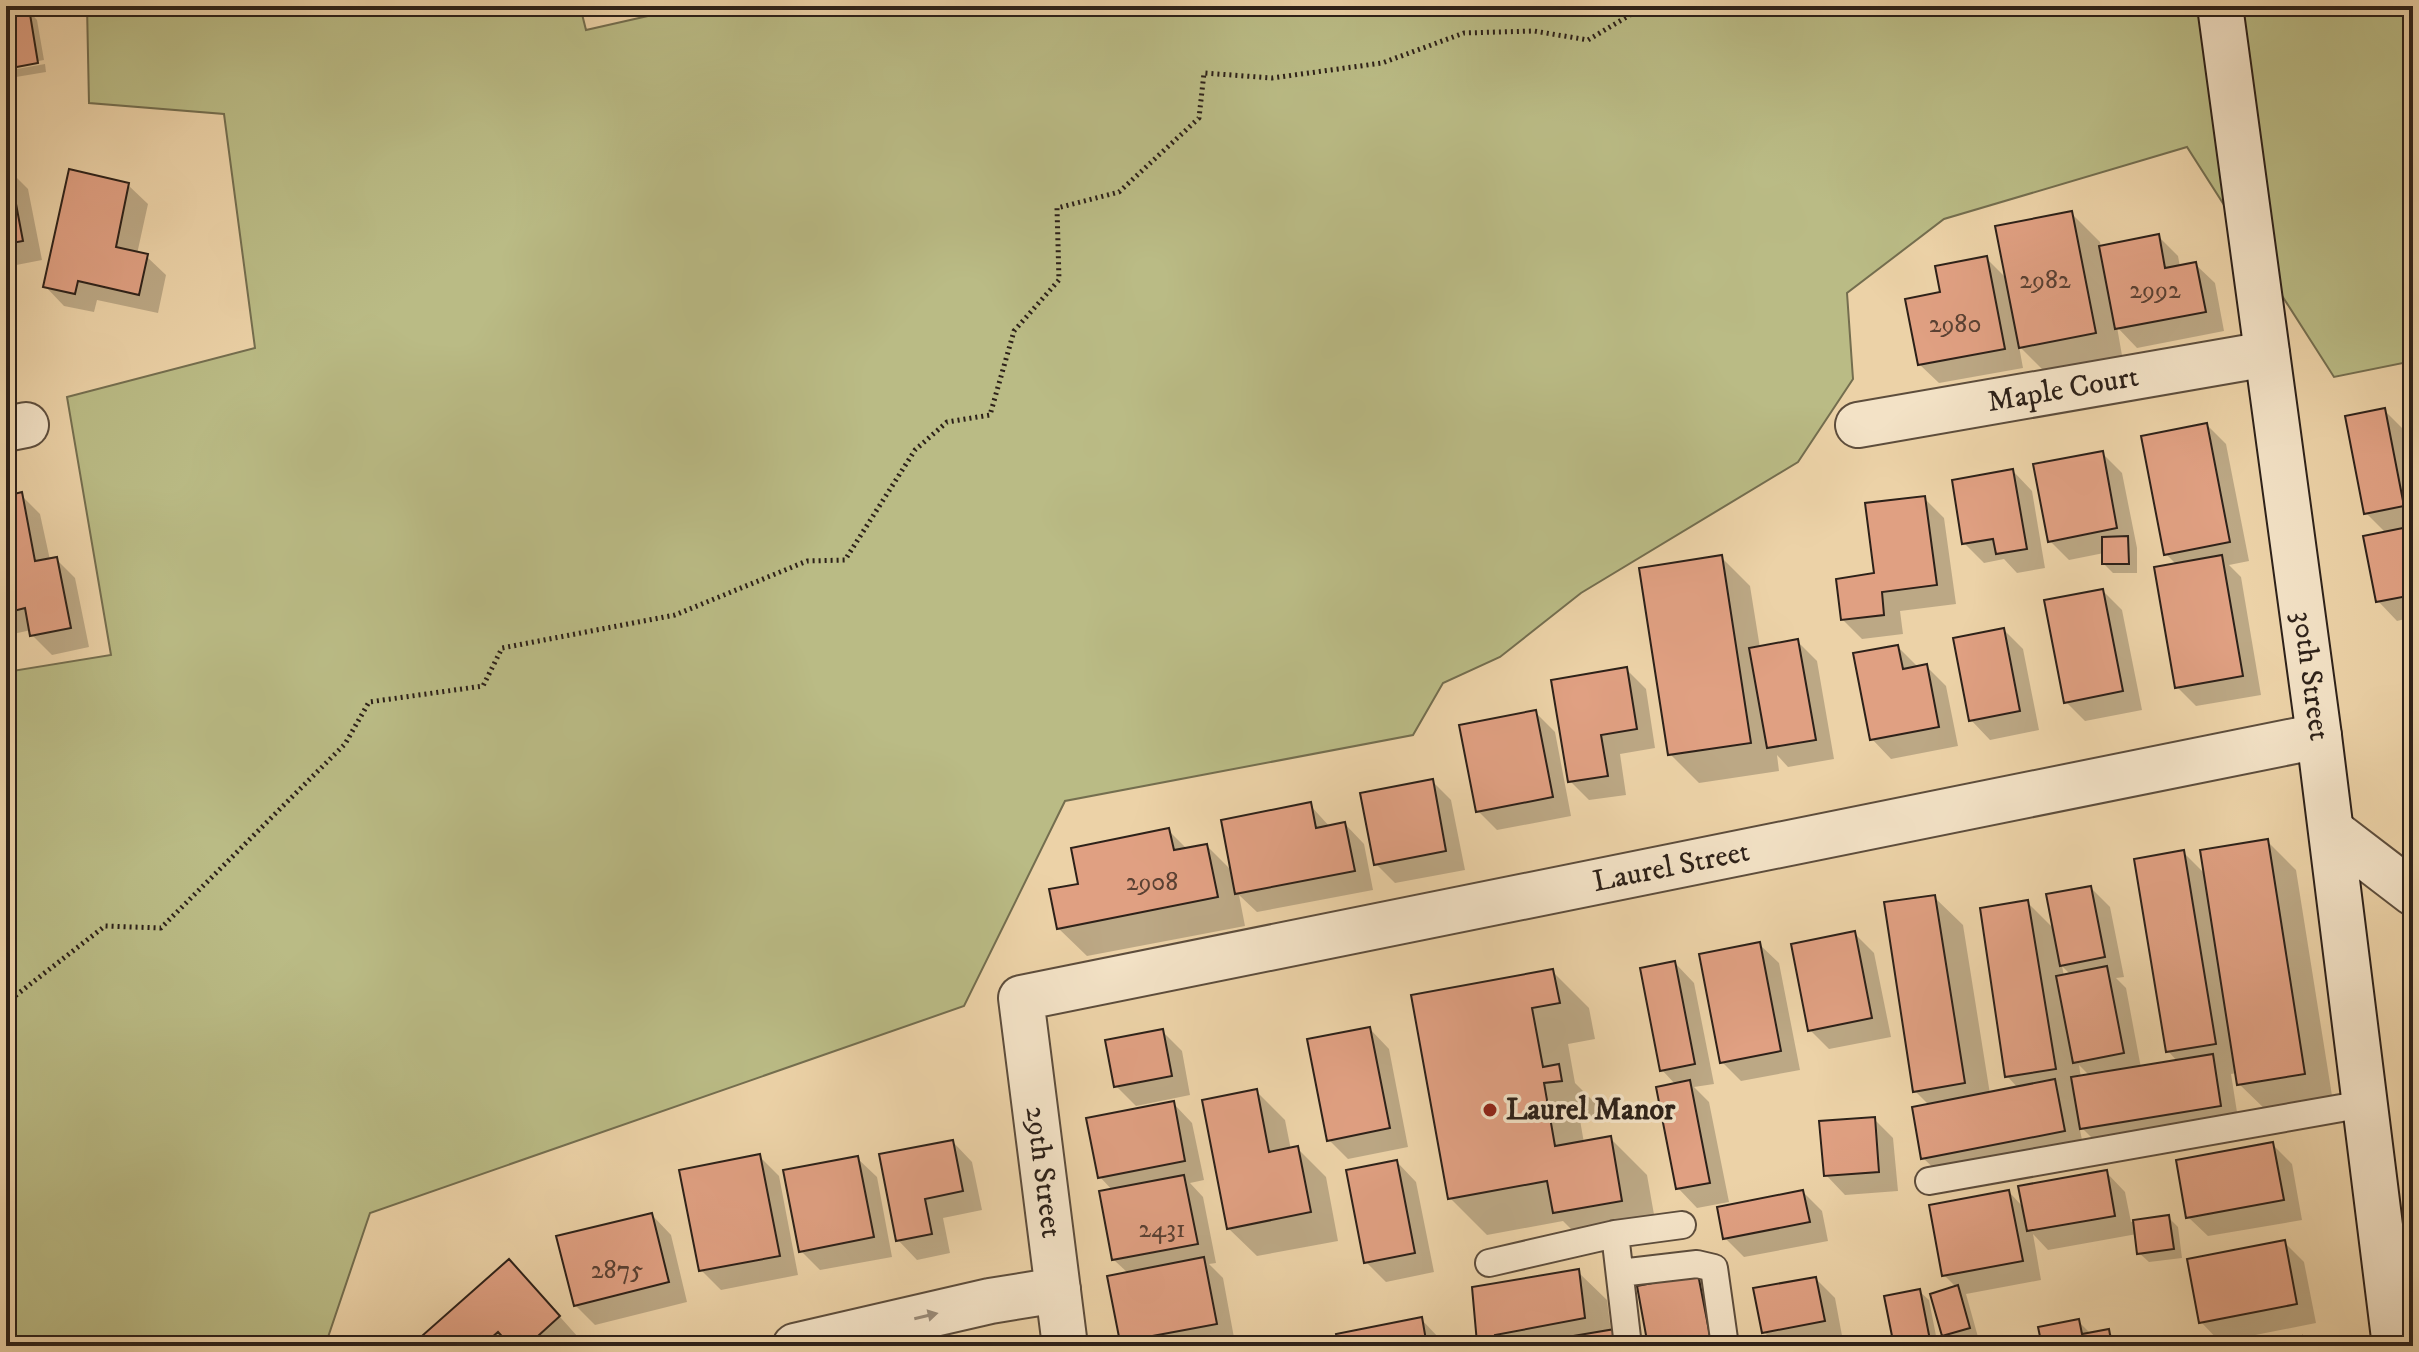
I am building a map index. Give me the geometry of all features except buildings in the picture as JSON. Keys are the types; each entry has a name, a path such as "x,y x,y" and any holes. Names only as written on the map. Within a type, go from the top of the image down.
{"street":[{"name":"30th Street","path":"2220,6 2332,831 2395,1346"},
{"name":"Maple Court","path":"1858,425 2267,354"},
{"name":"Laurel Street","path":"1021,998 2319,736"},
{"path":"2332,831 2413,893"},
{"name":"29th Street","path":"1021,998 1065,1346"},
{"path":"795,1346 990,1301 1058,1290"}],"lane":[{"path":"1929,1181 2364,1104"},
{"path":"1489,1263 1615,1234 1682,1225"},
{"path":"1615,1234 1628,1346"},
{"path":"1620,1273 1697,1264 1714,1268 1725,1346"}],"path":[{"path":"6,1003 105,926 161,928 345,744 369,702 483,686 502,648 675,615 807,561 845,560 915,450 947,422 990,415 1014,331 1059,280 1057,208 1119,192 1199,118 1204,73 1272,78 1382,63 1464,33 1534,31 1588,40 1645,6"}],"green space":[{"path":"87,6 580,6 586,30 692,6 2413,6 2413,361 2334,377 2187,147 1944,219 1847,293 1853,379 1798,462 1581,593 1500,657 1443,683 1413,735 1065,801 964,1006 370,1213 325,1346 6,1346 6,672 111,655 67,397 255,348 224,114 89,103"}],"place":[{"name":"Laurel Manor","path":"1490,1110"}]}
